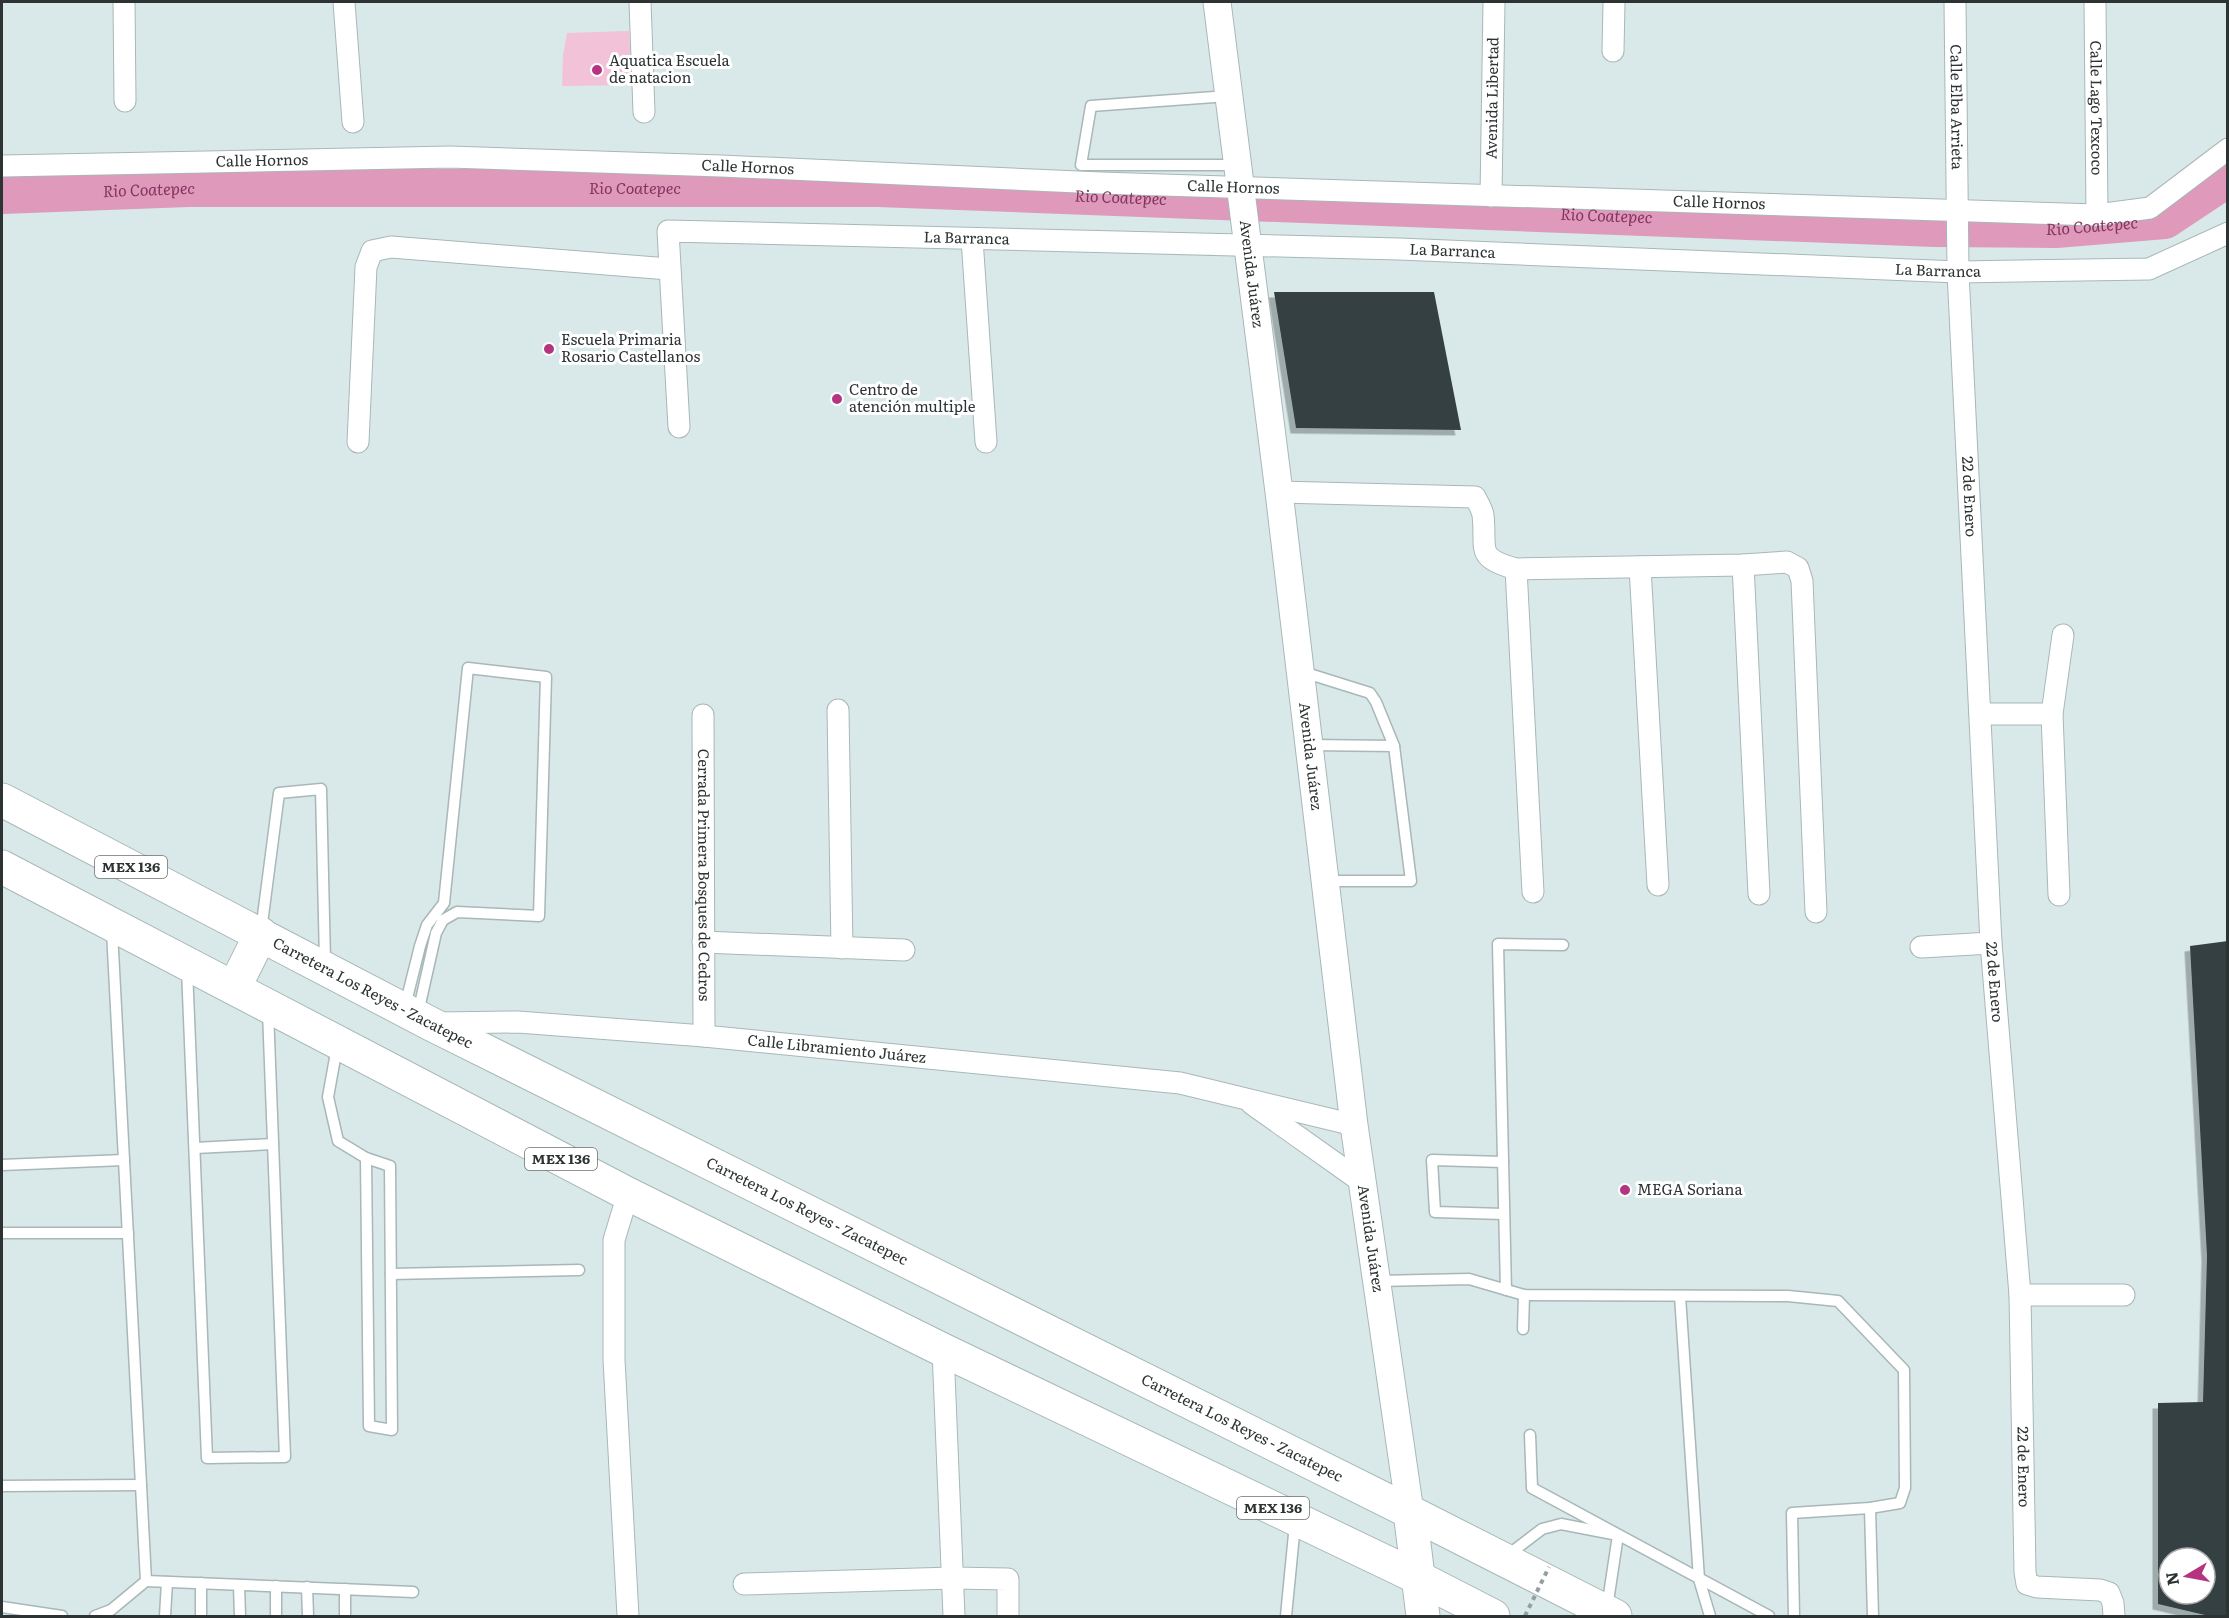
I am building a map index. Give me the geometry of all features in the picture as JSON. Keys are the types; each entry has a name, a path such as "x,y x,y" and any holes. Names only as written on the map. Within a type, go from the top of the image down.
{"main road":[{"name":"Carretera Los Reyes - Zacatepec","path":"2,800 418,1017 1611,1614"},
{"name":"MEX 136","path":"2,867 628,1194 944,1350 1419,1578 1493,1617"},
{"path":"234,988 261,934"},
{"path":"1410,1512 1424,1617"}],"street":[{"path":"124,2 125,101"},
{"path":"344,2 353,122"},
{"path":"640,2 644,112"},
{"name":"Avenida Juárez","path":"1217,2 1279,492 1354,1125 1410,1512"},
{"name":"Avenida Libertad","path":"1491,196 1494,2"},
{"path":"1613,51 1614,2"},
{"name":"Calle Elba Arrieta","path":"1955,2 1958,269"},
{"name":"Calle Lago Texcoco","path":"2095,2 2097,215"},
{"name":"Calle Hornos","path":"2,166 450,157 1238,182 1491,196 1957,215 2097,215 2150,208 2228,148"},
{"name":"La Barranca","path":"669,269 668,231 972,239 1245,236 1399,249 1958,269 2150,269 2228,233"},
{"path":"972,239 986,442"},
{"path":"358,442 366,267 372,251 391,247 669,269 679,427"},
{"name":"22 de Enero","path":"1958,269 1991,943 2020,1295 2026,1584 2037,1587 2100,1590 2109,1593 2114,1603 2114,1617"},
{"path":"1279,492 1475,497 1483,513 1483,546 1488,557 1498,564 1516,569 1743,565 1787,562 1798,568 1802,581 1816,912"},
{"path":"1743,565 1759,894"},
{"path":"1640,567 1658,885"},
{"path":"1516,569 1533,892"},
{"path":"2059,895 2052,714 2063,634"},
{"path":"838,710 842,948"},
{"path":"1980,714 2052,714"},
{"name":"Cerrada Primera Bosques de Cedros","path":"703,715 704,1036"},
{"path":"703,942 904,950"},
{"path":"1921,947 1991,943"},
{"name":"Calle Libramiento Juárez","path":"418,1017 704,1036 1180,1083 1354,1125"},
{"name":"Calle Libramiento Juárez","path":"1242,1097 1362,1182"},
{"path":"628,1194 614,1240 614,1360 628,1617"},
{"path":"2020,1295 2124,1295"},
{"path":"944,1350 954,1617"},
{"path":"744,1584 953,1578 1008,1579 1008,1617"}],"lane":[{"path":"1228,96 1091,106 1081,165 1238,182"},
{"path":"468,668 546,677 538,916 457,912 443,920 436,933 418,1017 424,935 428,925 444,903 468,668"},
{"path":"1300,671 1370,693 1376,702 1394,746 1411,881 1325,881"},
{"path":"1309,745 1394,746"},
{"path":"261,934 279,793 321,789 325,968"},
{"path":"112,924 146,1581"},
{"path":"1506,1290 1498,944 1563,945"},
{"path":"187,963 207,1458 285,1457 268,1006"},
{"path":"338,1042 328,1097 338,1141 366,1158 390,1166 392,1430 369,1426 366,1158"},
{"path":"195,1148 273,1144"},
{"path":"2,1165 124,1160"},
{"path":"1503,1162 1432,1160 1435,1212 1504,1214"},
{"path":"2,1233 128,1233"},
{"path":"391,1274 579,1270"},
{"path":"1376,1281 1469,1279 1524,1295 1788,1296 1838,1301 1904,1370 1905,1488 1900,1503 1870,1508 1792,1513 1794,1617"},
{"path":"1523,1329 1524,1295"},
{"path":"1680,1296 1699,1579 1710,1617"},
{"path":"1530,1435 1532,1488 1769,1617"},
{"path":"2,1486 141,1485"},
{"path":"1870,1508 1873,1617"},
{"path":"1286,1617 1296,1519"},
{"path":"1503,1559 1542,1529 1561,1524 1618,1535"},
{"path":"1611,1614 1618,1535"},
{"path":"95,1617 111,1610 146,1581 413,1592"},
{"path":"165,1617 167,1582"},
{"path":"201,1583 201,1617"},
{"path":"239,1585 240,1617"},
{"path":"276,1586 276,1617"},
{"path":"307,1587 308,1617"},
{"path":"345,1589 345,1617"},
{"path":"2,1607 62,1617"}],"path":[{"path":"1525,1617 1549,1567"}],"shaded area":[{"name":"Aquatica Escuela de natacion","path":"629,31 632,85 562,86 563,55 567,33"}],"building":[{"path":"1274,292 1434,292 1461,430 1296,428"},
{"path":"2228,941 2228,1616 2209,1616 2166,1606 2217,1606 2217,1546 2158,1546 2158,1403 2203,1402 2207,1256 2190,946"}],"waterway":[{"name":"Rio Coatepec","path":"2,195 188,188 878,188 1935,228 2056,229 2165,220 2228,178"}],"place":[{"name":"Aquatica Escuela de natacion","path":"597,70"},
{"name":"Escuela Primaria Rosario Castellanos","path":"549,349"},
{"name":"Centro de atención multiple","path":"837,399"},
{"name":"MEGA Soriana","path":"1625,1190"}]}
